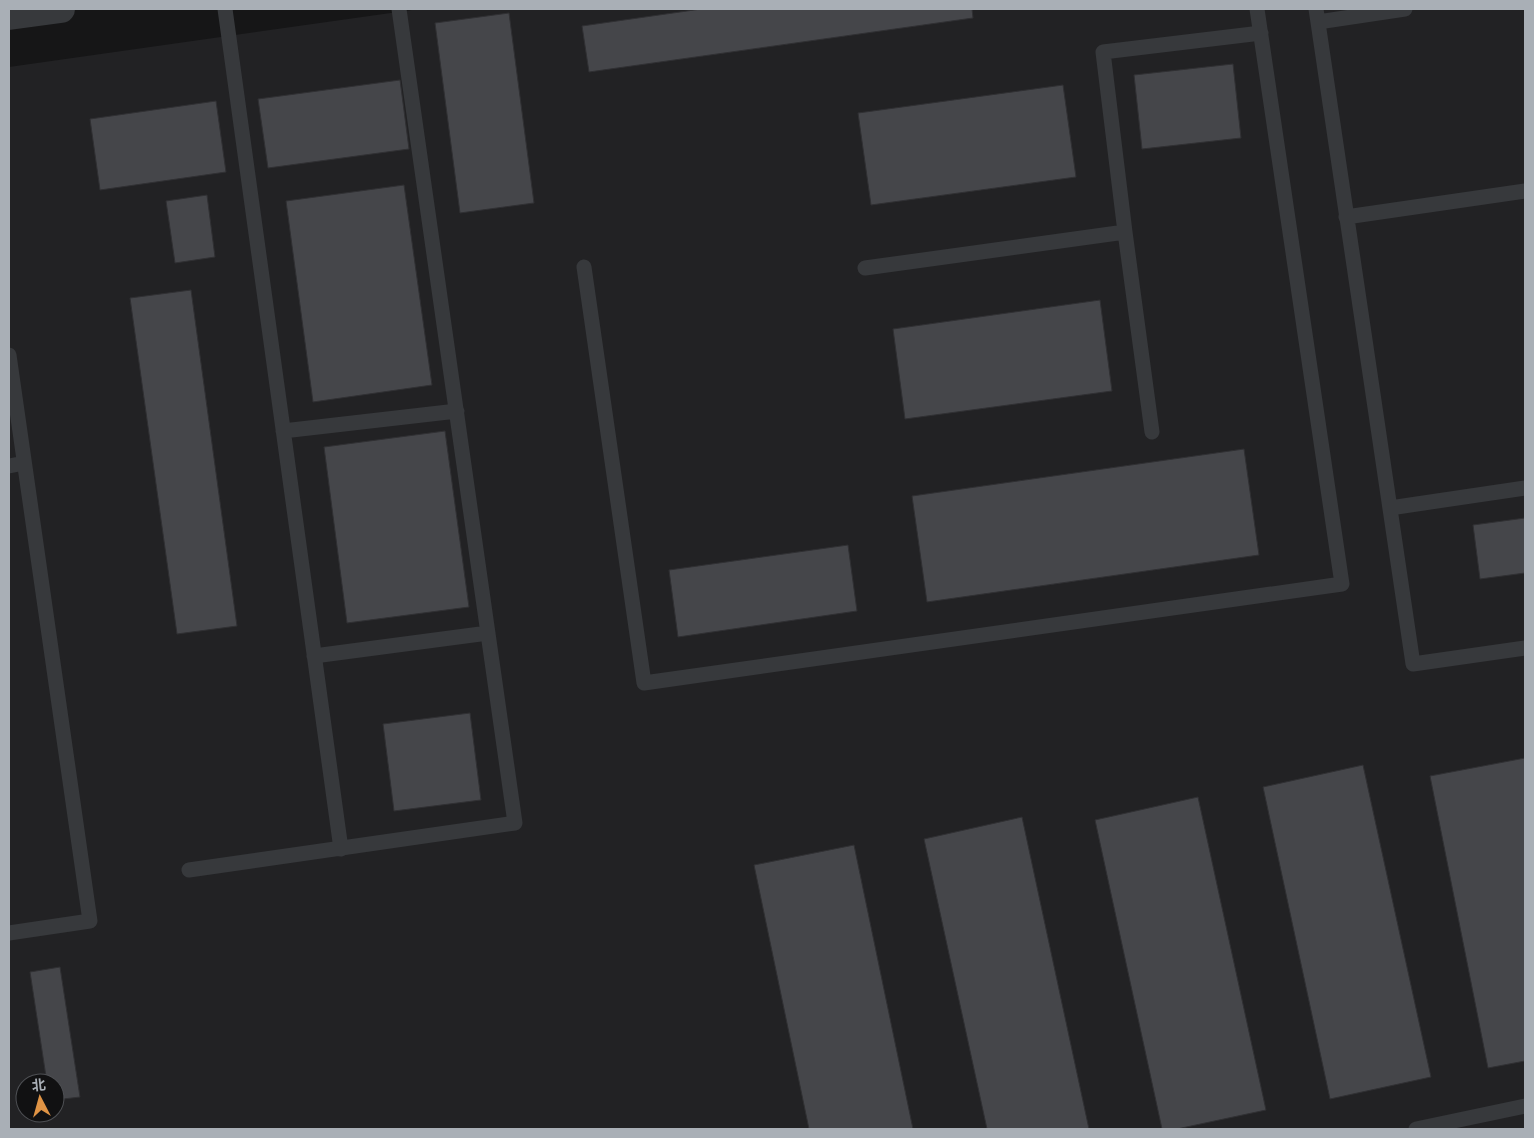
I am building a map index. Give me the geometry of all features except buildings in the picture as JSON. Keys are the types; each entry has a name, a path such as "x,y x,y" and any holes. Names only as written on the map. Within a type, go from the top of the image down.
{"street":[{"path":"9,16 61,9"}],"lane":[{"path":"225,9 341,848"},
{"path":"189,870 515,824 399,9"},
{"path":"584,267 644,683 1342,584 1257,9"},
{"path":"1405,9 1317,15 1413,664 1525,648"},
{"path":"1152,432 1103,52 1261,33"},
{"path":"1346,217 1525,191"},
{"path":"865,268 1125,232"},
{"path":"9,356 90,921 9,933"},
{"path":"283,431 456,411"},
{"path":"9,466 24,464"},
{"path":"1390,508 1525,488"},
{"path":"314,656 488,633"},
{"path":"1416,1129 1525,1106"}],"shaded area":[{"path":"419,9 1525,9 1525,1129 9,1129 9,67"}]}
